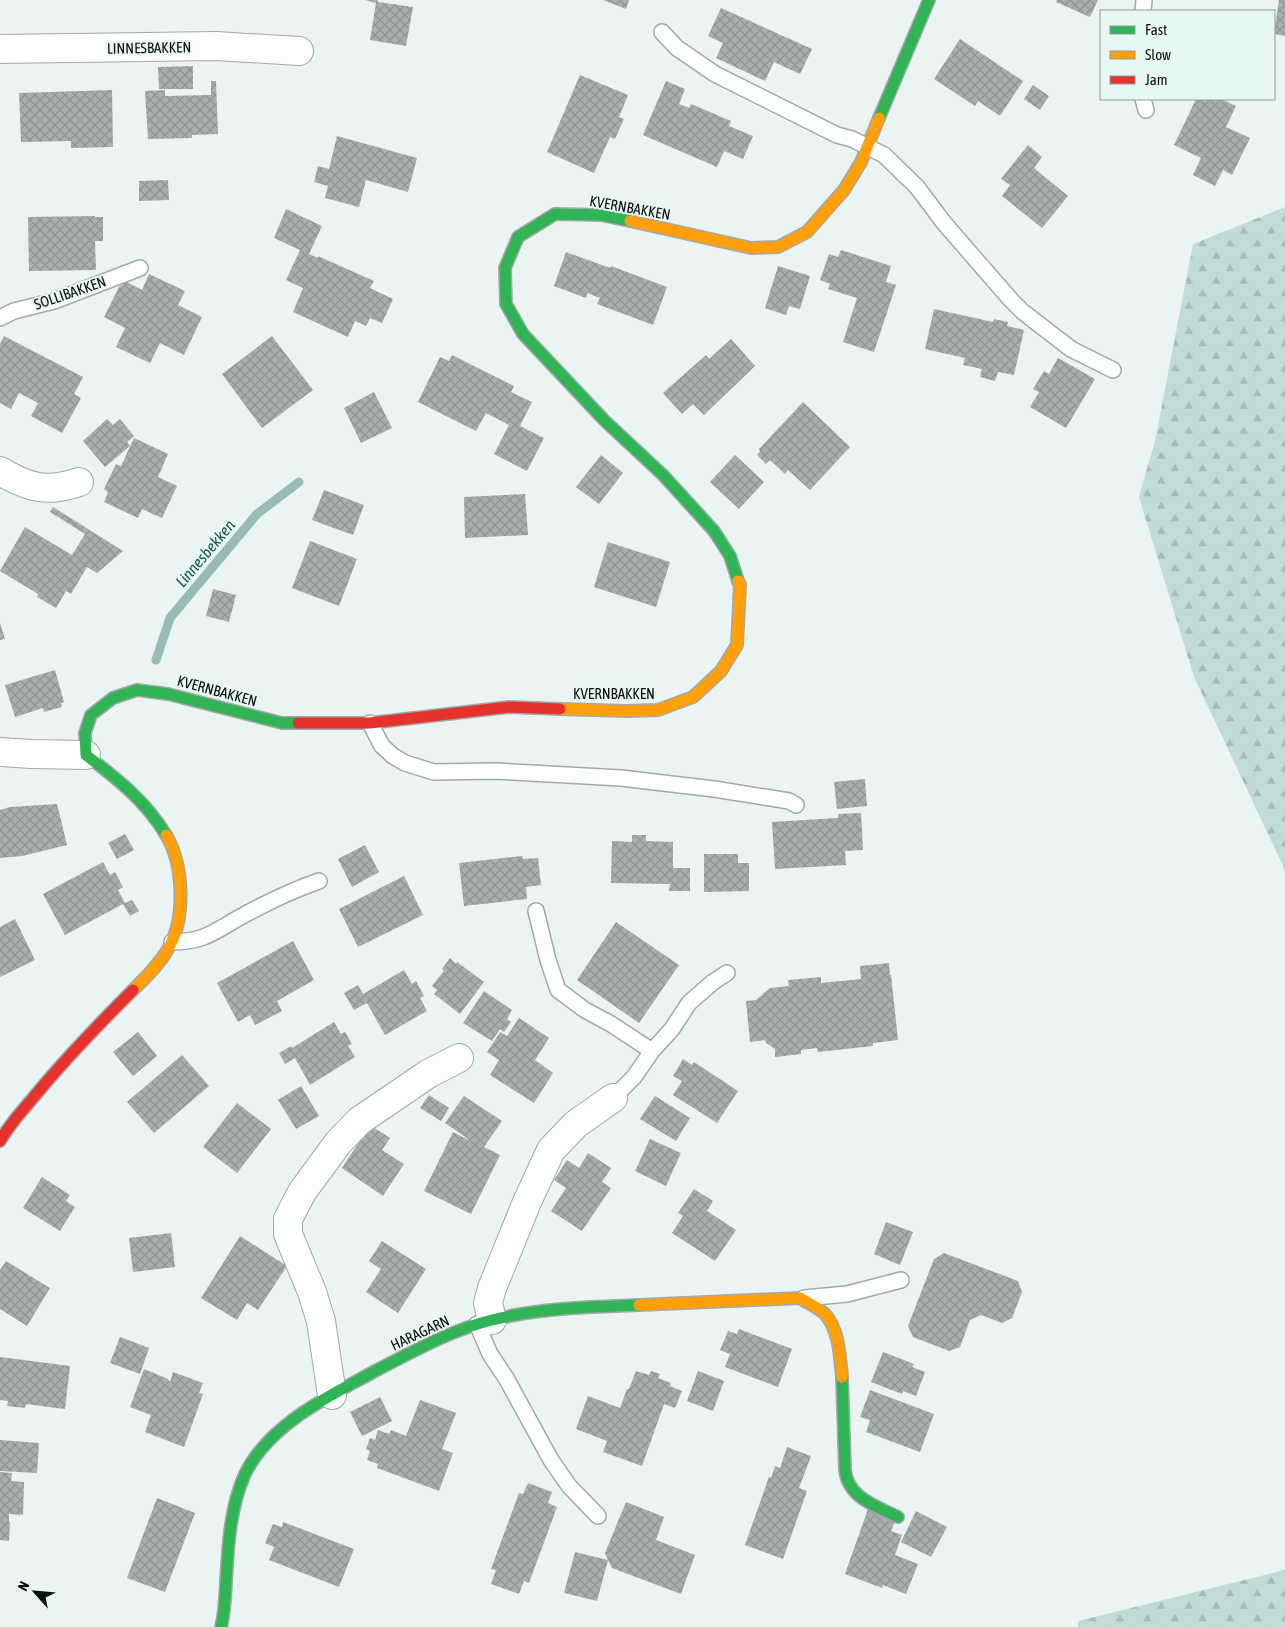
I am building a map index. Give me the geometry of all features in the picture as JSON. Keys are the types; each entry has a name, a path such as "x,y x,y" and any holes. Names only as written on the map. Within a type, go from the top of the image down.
{"street":[{"name":"KVERNBAKKEN","path":"86,755 85,733 91,715 113,698 137,690 168,694 282,723 370,723 509,707 626,711 658,710 693,697 721,671 737,645 740,585 730,556 714,532 689,502 605,421 523,334 506,304 505,268 518,237 555,214 601,215 751,248 778,246 807,232 844,190 868,146 929,0"},
{"name":"LINNESBAKKEN","path":"0,49 216,46 299,51"},
{"path":"0,471 38,488 66,486 79,482"},
{"path":"0,752 86,755 121,781 159,822 174,846 180,873 181,900 172,942 166,953 144,979 43,1084 0,1141"},
{"path":"332,1395 320,1321 312,1292 288,1234 288,1219 302,1192 338,1143 358,1121 428,1074 458,1058"},
{"path":"484,1322 492,1288 527,1202 551,1150 576,1124 613,1098"},
{"path":"800,1298 828,1317 838,1345 848,1485 858,1496 898,1517"},
{"name":"HARAGARN","path":"221,1627 231,1529 238,1491 255,1457 275,1436 308,1410 332,1395 448,1335 484,1322 556,1309 800,1298"}],"lane":[{"path":"662,32 690,57 715,74 837,135 852,139 884,155 917,187 944,223 1023,312 1071,349 1113,370"},
{"name":"SOLLIBAKKEN","path":"0,318 14,311 54,301 140,268"},
{"path":"370,723 382,746 393,756 405,763 434,772 496,771 621,778 714,789 796,804"},
{"path":"172,942 189,942 202,938 244,915 304,886 319,881"},
{"path":"536,911 548,960 558,990 584,1010 611,1024 652,1051"},
{"path":"613,1098 634,1077 652,1051 672,1029 689,1003 713,982 727,973"},
{"path":"800,1298 847,1294 901,1280"},
{"path":"484,1322 490,1354 506,1378 551,1460 569,1486 598,1516"}],"green space":[{"path":"1285,207 1285,870 1194,677 1139,497 1155,441 1193,244"},
{"path":"1285,1570 1285,1627 1078,1627 1078,1621"}],"building":[{"path":"365,0 378,0 378,2 413,7 406,46 370,40 376,3"},
{"path":"603,0 629,0 626,9"},
{"path":"1057,0 1098,0 1090,17 1056,2"},
{"path":"1279,0 1285,0 1285,36 1275,34"},
{"path":"721,8 812,49 800,74 774,62 765,81 716,58 723,43 708,36"},
{"path":"960,39 1023,81 1000,116 978,101 975,106 934,79"},
{"path":"193,66 193,89 159,89 158,67"},
{"path":"580,75 628,95 619,117 624,119 615,139 610,137 594,173 547,152"},
{"path":"211,81 216,81 218,134 192,135 192,138 148,139 145,91 165,90 165,96 211,95"},
{"path":"666,81 685,89 679,104 689,108 691,104 731,121 729,126 753,136 743,159 724,151 717,167 643,135"},
{"path":"1033,85 1049,96 1040,110 1024,99"},
{"path":"112,90 113,147 71,148 71,141 21,142 19,93"},
{"path":"1196,100 1223,100 1236,106 1226,127 1250,138 1232,175 1223,170 1215,186 1193,175 1201,158 1174,145"},
{"path":"337,136 417,158 408,192 366,180 359,207 325,198 328,186 314,182 318,166 329,169"},
{"path":"1028,145 1042,157 1034,168 1068,196 1042,228 1002,196 1010,185 1001,179"},
{"path":"168,180 169,200 139,201 139,181"},
{"path":"286,209 322,226 309,254 318,258 318,256 374,281 370,288 393,299 382,323 370,318 366,326 355,321 348,337 293,312 303,288 286,280 300,250 274,238"},
{"path":"28,217 103,217 103,241 95,241 96,270 29,271"},
{"path":"841,250 891,266 886,282 896,285 874,352 843,342 857,298 828,289 830,284 820,280 829,254 838,257"},
{"path":"566,252 610,268 611,266 667,287 653,325 597,304 600,298 587,293 586,298 554,286"},
{"path":"778,266 810,276 800,309 789,306 786,315 765,308"},
{"path":"149,274 185,291 178,305 202,317 184,355 160,343 150,363 116,347 125,328 104,317 120,285 122,286 125,281 142,290"},
{"path":"934,309 993,322 994,319 1008,322 1007,326 1024,330 1014,375 998,372 995,381 980,377 982,369 963,365 965,358 925,349"},
{"path":"4,336 83,377 74,394 81,398 62,433 31,416 38,403 19,393 11,409 0,403 0,344"},
{"path":"272,336 313,390 262,428 222,374"},
{"path":"731,339 755,366 704,415 693,404 682,414 663,393 706,355 709,359"},
{"path":"452,355 514,386 511,392 532,402 520,426 544,438 527,471 494,454 509,425 486,413 476,431 418,402 440,357 449,361"},
{"path":"1058,358 1095,379 1066,428 1030,407 1039,392 1033,389 1044,371 1049,374"},
{"path":"374,392 392,428 361,443 344,408"},
{"path":"803,402 850,447 810,490 788,470 785,474 770,460 766,464 757,455 760,451 759,449"},
{"path":"107,419 113,425 120,419 134,436 127,442 130,446 105,467 83,441"},
{"path":"134,438 168,454 158,477 177,486 162,518 142,509 138,518 104,502 108,492 104,489 116,464 121,466"},
{"path":"601,455 623,473 599,504 576,487"},
{"path":"735,455 764,482 739,509 710,482"},
{"path":"324,490 364,505 353,535 312,520"},
{"path":"525,494 528,535 465,538 464,497"},
{"path":"53,507 123,551 97,573 87,567 71,594 66,591 56,608 37,597 38,594 0,571 25,527 72,555 85,534 50,512"},
{"path":"310,541 357,559 339,606 292,588"},
{"path":"608,542 670,562 656,607 594,587"},
{"path":"213,589 236,595 229,622 206,616"},
{"path":"0,623 5,639 0,640"},
{"path":"55,670 64,702 61,703 62,707 44,712 43,708 15,717 5,685"},
{"path":"865,779 867,806 837,809 834,782"},
{"path":"57,804 67,845 22,856 0,858 0,810 10,807"},
{"path":"861,813 863,850 845,851 846,865 775,869 772,822 838,818 838,814"},
{"path":"125,834 134,850 117,859 108,843"},
{"path":"632,835 646,835 646,841 673,842 673,868 690,868 690,891 669,891 670,884 611,883 612,841 632,842"},
{"path":"365,845 379,872 352,887 338,859"},
{"path":"704,854 738,854 738,863 749,863 749,891 704,892"},
{"path":"522,856 523,859 538,858 541,885 526,887 527,899 464,906 459,863"},
{"path":"103,862 110,875 115,872 123,887 118,890 125,903 132,900 139,911 130,916 123,904 65,935 43,894"},
{"path":"404,876 423,915 358,947 339,909"},
{"path":"15,919 35,960 0,977 0,927"},
{"path":"616,922 679,965 639,1023 577,980"},
{"path":"293,941 314,980 277,1001 282,1011 255,1025 250,1015 238,1022 217,983"},
{"path":"450,958 484,982 460,1014 434,994 437,990 432,986 444,971 442,969"},
{"path":"889,963 898,1040 873,1043 873,1046 818,1052 817,1048 801,1050 801,1054 775,1057 775,1049 766,1043 765,1040 750,1042 746,1001 756,1000 770,988 789,986 788,980 821,977 821,983 861,979 860,966"},
{"path":"404,970 412,984 416,981 424,996 420,998 427,1011 385,1035 367,1003 354,1010 344,993 358,985 363,994"},
{"path":"484,991 512,1010 507,1019 511,1022 504,1032 500,1029 492,1041 463,1023"},
{"path":"519,1018 549,1038 535,1060 553,1073 534,1103 490,1075 499,1060 487,1052 500,1032 507,1036"},
{"path":"334,1022 341,1034 345,1032 352,1044 348,1046 355,1057 310,1085 295,1058 285,1064 279,1053 291,1046 292,1048"},
{"path":"138,1032 157,1056 133,1076 113,1052"},
{"path":"182,1055 209,1086 154,1133 127,1102"},
{"path":"683,1059 692,1065 694,1062 738,1091 717,1123 673,1095 682,1081 673,1076"},
{"path":"301,1086 319,1116 296,1129 278,1100"},
{"path":"429,1095 449,1108 441,1121 420,1108"},
{"path":"464,1096 502,1121 484,1147 500,1155 471,1214 424,1191 453,1132 471,1141 445,1123"},
{"path":"655,1096 690,1118 676,1141 640,1119"},
{"path":"237,1103 271,1129 237,1173 203,1147"},
{"path":"370,1125 390,1138 382,1150 404,1164 383,1196 342,1168"},
{"path":"650,1139 681,1153 666,1186 635,1171"},
{"path":"588,1153 611,1168 602,1182 611,1188 582,1231 551,1211 566,1188 554,1180 567,1160 579,1168"},
{"path":"42,1177 70,1195 66,1201 75,1207 60,1231 23,1208"},
{"path":"694,1189 713,1201 707,1211 736,1230 715,1261 672,1233 683,1216 678,1213"},
{"path":"886,1222 913,1232 900,1265 874,1254"},
{"path":"171,1233 175,1267 133,1272 129,1238"},
{"path":"240,1236 287,1266 258,1310 247,1303 237,1320 201,1298"},
{"path":"382,1241 426,1269 398,1313 366,1292 381,1269 369,1261"},
{"path":"944,1253 1018,1281 1022,1292 1012,1318 1002,1323 981,1315 970,1320 960,1347 949,1351 913,1337 908,1326 934,1259"},
{"path":"6,1261 50,1288 27,1326 0,1309 0,1270"},
{"path":"739,1329 792,1349 778,1387 725,1367 730,1354 720,1350 728,1331 737,1334"},
{"path":"120,1337 149,1348 140,1374 110,1363"},
{"path":"883,1352 914,1364 912,1367 925,1372 916,1396 903,1391 902,1394 871,1382"},
{"path":"0,1357 70,1366 65,1409 26,1404 25,1408 7,1406 8,1401 0,1400"},
{"path":"144,1369 168,1379 170,1382 173,1372 203,1383 199,1393 203,1394 184,1447 145,1432 151,1415 130,1407"},
{"path":"636,1371 649,1375 651,1371 660,1374 658,1378 671,1383 670,1386 682,1391 675,1408 664,1404 642,1466 603,1452 607,1441 576,1429 588,1396 620,1408"},
{"path":"698,1371 724,1381 713,1411 687,1401"},
{"path":"870,1390 934,1414 920,1452 866,1432 870,1420 860,1417"},
{"path":"380,1397 392,1421 362,1436 350,1412"},
{"path":"420,1400 456,1413 442,1449 453,1453 439,1491 377,1468 378,1464 367,1460 370,1451 366,1449 370,1438 375,1440 378,1430 389,1434 391,1430 406,1436"},
{"path":"0,1440 39,1443 37,1473 0,1471"},
{"path":"787,1447 811,1456 799,1488 807,1491 783,1559 745,1545 769,1477 771,1478 775,1466 780,1468"},
{"path":"0,1472 12,1473 11,1481 24,1482 23,1515 9,1514 9,1541 0,1540"},
{"path":"528,1483 552,1492 548,1503 557,1507 529,1583 524,1581 519,1594 491,1584 496,1570 491,1569 519,1493 523,1494"},
{"path":"157,1498 195,1513 165,1592 127,1578"},
{"path":"626,1502 664,1517 656,1540 695,1555 681,1594 612,1568 605,1553"},
{"path":"868,1509 896,1519 891,1531 902,1535 895,1555 918,1564 906,1594 883,1585 882,1588 845,1574"},
{"path":"916,1511 947,1527 931,1557 901,1542"},
{"path":"283,1522 354,1549 339,1587 269,1560 274,1547 265,1543 273,1524 282,1527"},
{"path":"575,1552 608,1560 597,1601 564,1593"}],"waterway":[{"name":"Linnesbekken","path":"156,660 170,618 257,514 299,482"}],"traffic: fast":[{"path":"879,118 929,0"},
{"path":"630,221 601,215 555,214 518,237 505,268 506,304 523,334 605,421 663,475 714,531 730,556 738,581"},
{"path":"166,835 140,801 119,781 86,755 85,733 91,715 113,698 137,690 168,694 282,723 298,723"},
{"path":"221,1627 225,1604 231,1527 240,1487 245,1474 256,1456 285,1426 321,1401 377,1370 462,1329 492,1320 528,1313 584,1307 639,1305"},
{"path":"842,1377 845,1470 847,1480 851,1488 864,1500 898,1517"}],"traffic: slow":[{"path":"630,221 751,248 778,247 807,232 844,190 861,162 879,118"},
{"path":"560,709 658,710 693,697 721,671 737,645 740,585 738,581"},
{"path":"133,990 152,971 164,955 174,937 178,923 180,908 179,876 172,847 166,835"},
{"path":"639,1305 800,1298 824,1313 829,1319 838,1343 842,1377"}],"traffic: jam":[{"path":"298,723 370,723 509,707 560,709"},
{"path":"0,1141 15,1119 57,1070 133,990"}]}
